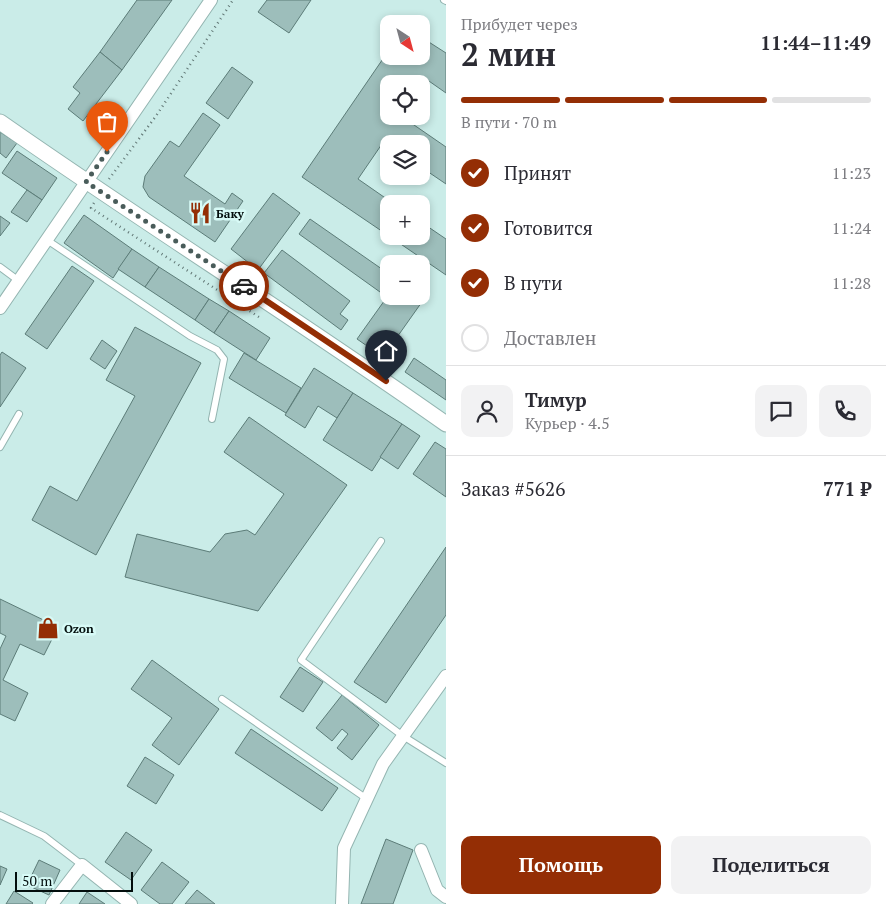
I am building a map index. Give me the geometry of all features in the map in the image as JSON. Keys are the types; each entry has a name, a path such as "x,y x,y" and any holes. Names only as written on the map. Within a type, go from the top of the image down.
{"street":[{"path":"0,308 210,0"},
{"path":"0,122 86,182 340,349 446,424"},
{"path":"342,904 344,848 384,764 445,681"},
{"path":"421,850 437,890 446,897"},
{"path":"52,904 82,865 131,904"}],"lane":[{"path":"46,240 190,336 217,350 224,359 212,419"},
{"path":"0,267 19,280"},
{"path":"0,447 19,414"},
{"path":"381,541 301,660 403,736 446,763"},
{"path":"222,699 367,800"},
{"path":"0,815 44,836 82,865"}],"path":[{"path":"233,0 156,116 100,191 91,208 265,321"}],"building":[{"path":"137,0 172,0 122,70 100,52"},
{"path":"267,0 311,0 289,33 258,12"},
{"path":"430,43 446,53 446,93 430,82 430,75 380,75 380,125 414,125 429,135 380,135 380,147 358,179 381,195 380,230 302,177 380,63 380,65 430,65"},
{"path":"100,52 122,70 83,121 68,109 80,93 73,87"},
{"path":"232,67 253,82 228,119 206,103"},
{"path":"203,113 220,125 184,176 225,204 232,193 243,201 215,242 149,197 143,187 145,176 170,141 179,147"},
{"path":"0,132 17,143 6,158 0,153"},
{"path":"430,136 446,147 446,184 430,173"},
{"path":"17,151 57,178 42,200 2,173"},
{"path":"27,190 42,200 27,222 11,212"},
{"path":"273,193 300,213 258,270 231,249"},
{"path":"84,215 132,249 113,278 64,243"},
{"path":"0,216 10,223 0,236"},
{"path":"310,219 380,268 380,292 299,234"},
{"path":"430,228 446,239 446,275 430,264 430,255 417,255 402,245 430,245"},
{"path":"132,249 159,267 145,287 118,269"},
{"path":"282,250 350,301 340,314 348,320 341,330 264,273"},
{"path":"72,266 94,281 47,349 25,334"},
{"path":"159,267 209,299 195,320 145,287"},
{"path":"209,299 229,311 214,333 195,320"},
{"path":"381,305 420,305 383,357 357,339"},
{"path":"229,311 270,338 256,360 214,333"},
{"path":"135,327 201,363 96,555 32,520 50,486 77,501 135,396 106,380"},
{"path":"102,340 117,351 105,369 90,359"},
{"path":"2,352 26,368 0,407 0,355"},
{"path":"244,353 301,388 286,413 229,378"},
{"path":"414,358 446,380 446,400 405,372"},
{"path":"314,368 353,393 337,418 318,406 305,428 285,415"},
{"path":"353,393 402,424 372,471 323,440"},
{"path":"249,417 347,485 258,611 125,577 137,534 210,552 225,534 247,530 255,535 284,494 224,452"},
{"path":"402,424 420,436 398,469 380,457"},
{"path":"435,442 446,449 446,497 413,474"},
{"path":"446,547 446,615 386,703 354,682"},
{"path":"0,599 58,627 44,655 20,644 3,680 28,693 15,721 0,714 0,649 6,636 0,633"},
{"path":"152,660 219,709 179,765 152,745 172,718 131,689"},
{"path":"300,667 323,682 303,712 280,697"},
{"path":"342,695 379,725 352,760 337,748 348,734 342,729 332,741 316,728"},
{"path":"251,729 338,788 322,811 235,753"},
{"path":"145,757 174,775 156,804 127,786"},
{"path":"126,832 152,850 131,880 105,862"},
{"path":"386,839 413,850 393,904 361,904"},
{"path":"39,860 60,870 49,895 27,885"},
{"path":"162,862 189,882 172,904 160,904 141,890"},
{"path":"0,866 7,869 0,885"},
{"path":"197,890 215,904 185,904"},
{"path":"14,891 33,903 6,904"},
{"path":"87,892 105,904 79,904"}],"way so far":[{"path":"107,152 86,182 244,286"}],"place":[{"name":"Баку","path":"200,213"},
{"name":"Ozon","path":"48,628"}],"route":[{"path":"244,286 386,381"}]}
